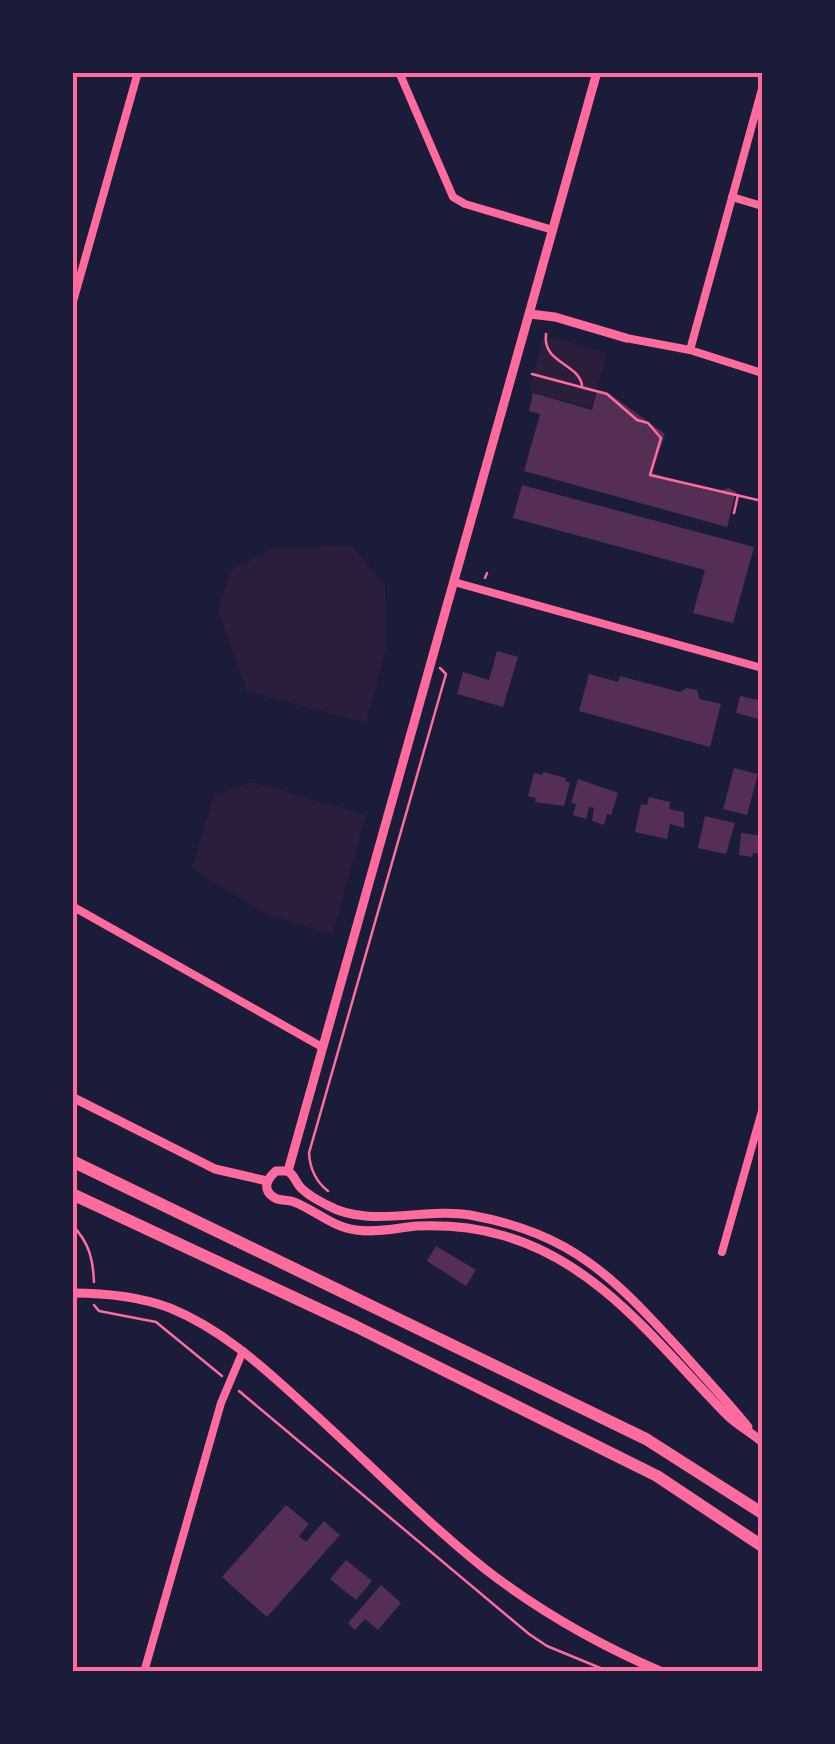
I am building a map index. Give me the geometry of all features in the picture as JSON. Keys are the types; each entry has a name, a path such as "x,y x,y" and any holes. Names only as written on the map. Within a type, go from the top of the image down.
{"highway":[{"path":"72,1161 646,1438 762,1513"},
{"path":"72,1194 355,1326 657,1476 762,1546"}],"street":[{"path":"72,306 138,72"},
{"path":"399,72 452,197 553,230"},
{"path":"288,1171 597,72"},
{"path":"690,350 762,90"},
{"path":"732,197 762,206"},
{"path":"530,314 690,350 762,373"},
{"path":"454,582 762,668"},
{"path":"72,906 322,1047"},
{"path":"72,1097 215,1169 267,1182"},
{"path":"722,1252 762,1111"},
{"path":"267,1182 276,1171 288,1171 296,1177 298,1186 330,1207 350,1214 465,1214 552,1239 607,1273 643,1307 759,1439"},
{"path":"267,1182 270,1195 279,1200 288,1199 336,1225 354,1230 460,1226 503,1235 572,1266 656,1336 728,1417 759,1439"},
{"path":"288,1199 298,1186"},
{"path":"72,1292 133,1298 200,1322 243,1351 484,1568 583,1634 662,1672"},
{"path":"144,1672 228,1381 243,1351"}],"path":[{"path":"546,334 545,342 552,356 579,375 582,387"},
{"path":"532,374 607,394 638,420 648,423 662,438 650,474 762,501"},
{"path":"734,513 738,494"},
{"path":"309,1160 446,674"},
{"path":"72,1226 83,1236 90,1253 95,1310 156,1322 529,1634 547,1646 610,1672"}],"shaded area":[{"path":"544,335 607,353 591,408 529,391"},
{"path":"351,545 385,585 386,649 366,723 247,691 218,611 231,570 272,549"},
{"path":"252,782 366,815 332,935 268,915 192,869 214,795"}],"building":[{"path":"597,390 607,392 665,434 652,473 718,492 728,488 736,492 727,527 524,471 540,414 529,411 533,393 592,410"},
{"path":"522,485 754,547 733,623 693,613 705,570 513,518"},
{"path":"497,651 518,657 503,707 457,694 463,672 489,680"},
{"path":"589,674 618,682 620,676 680,692 686,688 697,690 700,699 721,704 710,747 579,711"},
{"path":"740,696 762,701 762,720 736,713"},
{"path":"734,768 758,774 747,815 723,809"},
{"path":"534,773 566,778 570,783 564,806 535,802 536,798 528,796"},
{"path":"578,779 618,793 604,825 592,821 594,808 589,807 586,819 573,815 576,804 571,803"},
{"path":"649,797 670,802 669,809 684,812 684,828 670,824 667,839 635,832 641,804 647,805"},
{"path":"705,816 735,823 726,854 698,848"},
{"path":"741,833 762,836 762,854 739,855"},
{"path":"436,1246 476,1270 466,1286 427,1261"},
{"path":"286,1505 309,1524 299,1536 306,1542 324,1521 340,1535 267,1617 222,1577"},
{"path":"346,1560 372,1581 356,1600 330,1579"},
{"path":"381,1585 401,1603 378,1630 365,1619 355,1630 348,1623"}]}
